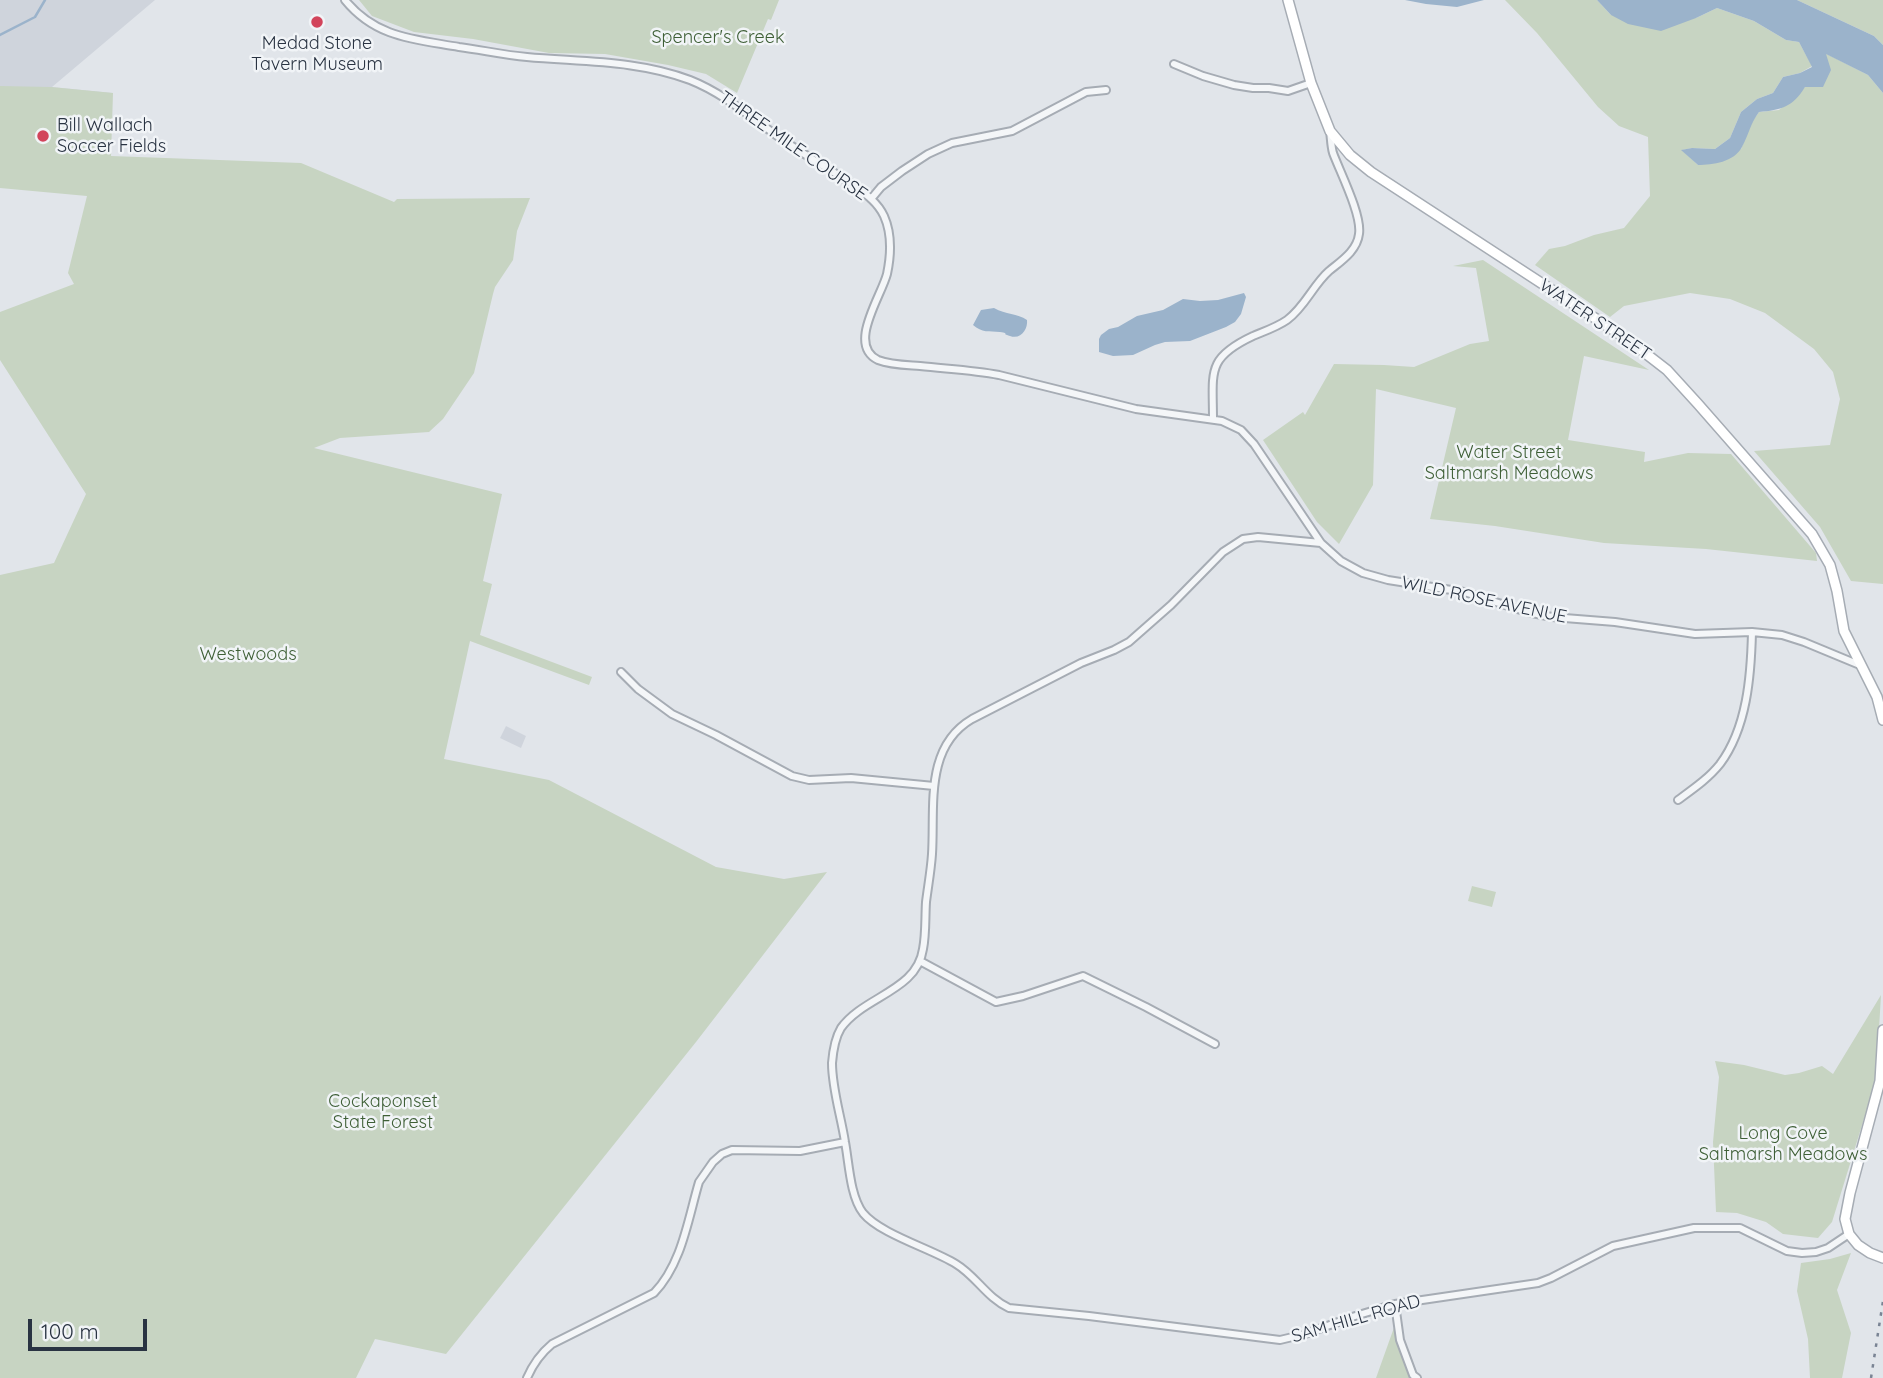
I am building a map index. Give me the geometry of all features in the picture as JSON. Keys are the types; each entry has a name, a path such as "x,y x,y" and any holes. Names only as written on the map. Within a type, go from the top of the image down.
{"main road":[{"name":"WATER STREET","path":"1288,0 1311,83 1330,131 1350,155 1371,172 1628,339 1667,370 1812,534 1830,565 1844,631 1877,697 1883,720"},
{"path":"1883,1030 1880,1081 1845,1219 1849,1234 1864,1250 1883,1258"}],"street":[{"name":"THREE MILE COURSE","path":"345,0 367,22 391,34 410,39 509,55 639,67 690,80 714,91 791,146 856,187 871,199 884,216 890,249 887,274 864,338 867,349 875,358 899,365 999,374 1136,409 1213,419"},
{"path":"1174,64 1234,85 1288,91 1311,83"},
{"path":"871,199 881,187 928,154 952,143 1012,131 1086,92 1106,90"},
{"path":"1213,419 1213,381 1217,362 1222,355 1293,315 1322,277 1350,253 1358,240 1358,218 1332,150 1330,131"},
{"name":"WILD ROSE AVENUE","path":"1213,419 1235,426 1247,436 1321,543 1341,561 1371,576 1455,590 1536,615 1615,622 1695,634 1774,634 1793,638 1862,666"},
{"path":"1214,1044 1083,976 996,1002 920,961 932,855 934,786 939,760 945,746 962,725 1081,663 1129,642 1165,612 1236,542 1258,537 1321,543"},
{"path":"1678,800 1719,765 1736,735 1745,703 1752,632"},
{"path":"621,672 638,689 672,714 792,776 809,780 851,778 934,786"},
{"name":"SAM HILL ROAD","path":"920,961 900,986 862,1007 839,1031 833,1054 832,1067 858,1205 878,1226 956,1264 998,1302 1009,1308 1280,1340 1395,1304 1538,1283 1612,1245 1681,1230 1740,1228 1787,1251 1802,1253 1828,1248 1849,1234"},
{"path":"527,1378 542,1352 552,1345 654,1293 660,1287 670,1274 676,1259 699,1182 705,1170 717,1157 732,1150 800,1151 845,1142"},
{"path":"1395,1304 1400,1340 1413,1375 1417,1378"}],"shaded area":[{"path":"0,0 155,0 52,87 113,93 0,188"},
{"path":"506,726 526,736 521,748 500,738"}],"green space":[{"name":"Spencer's Creek","path":"359,0 779,0 771,20 768,19 737,93 706,74 668,65 605,54 549,53 473,39 414,32 372,16"},
{"path":"1505,0 1597,0 1611,15 1696,18 1717,8 1754,21 1786,40 1799,42 1812,66 1800,73 1783,77 1773,93 1757,99 1741,112 1730,138 1715,149 1682,150 1698,165 1741,149 1751,123 1759,112 1779,110 1805,87 1825,53 1868,75 1883,93 1883,584 1851,581 1820,527 1754,451 1830,445 1840,399 1833,372 1814,349 1765,313 1730,299 1690,293 1624,306 1610,317 1535,265 1549,249 1624,228 1650,196 1648,137 1619,126 1598,107 1537,33"},
{"path":"1797,0 1883,0 1883,45 1874,36"},
{"path":"0,86 51,87 113,93 111,156 301,163 394,202 397,199 530,198 517,231 513,260 495,287 474,373 443,419 429,432 340,438 314,448 502,494 483,581 492,584 480,635 592,677 589,685 470,641 444,759 549,780 716,867 784,879 827,872 696,1042 446,1354 375,1339 356,1378 0,1378 0,575 54,563 86,494 0,360 0,312 74,284 68,273 87,196 0,188"},
{"name":"Water Street Saltmarsh Meadows","path":"1483,260 1649,370 1584,356 1568,440 1645,452 1644,462 1688,453 1731,454 1816,553 1817,561 1706,549 1604,543 1430,519 1456,408 1376,389 1373,485 1339,544 1317,522 1263,440 1303,412 1305,415 1334,364 1414,367 1470,344 1489,341 1476,268 1453,266"},
{"path":"1472,886 1496,892 1492,907 1468,901"},
{"name":"Long Cove Saltmarsh Meadows","path":"1881,995 1876,1080 1832,1222 1818,1238 1783,1234 1766,1222 1737,1213 1716,1212 1713,1142 1719,1077 1715,1061 1785,1075 1822,1066 1833,1074"},
{"path":"1851,1253 1837,1290 1851,1333 1842,1378 1810,1378 1808,1339 1797,1291 1801,1263"},
{"path":"1396,1322 1403,1359 1412,1378 1376,1378"}],"water":[{"path":"1405,0 1484,0 1457,7"},
{"path":"1597,0 1797,0 1874,36 1883,45 1883,93 1868,75 1826,54 1831,70 1823,87 1805,87 1796,99 1786,106 1759,112 1742,147 1734,156 1716,163 1698,165 1681,150 1715,149 1730,138 1741,112 1757,99 1773,93 1783,77 1812,67 1799,42 1786,40 1754,21 1717,8 1661,31 1628,24 1611,15"},
{"path":"1244,293 1246,297 1241,314 1235,322 1226,327 1190,341 1155,345 1133,355 1113,356 1099,352 1101,335 1137,316 1163,310 1183,299 1218,300"},
{"path":"994,308 1027,320 1023,333 1014,337 973,325 981,310"}],"waterway":[{"path":"0,35 35,17 45,0"}],"railway":[{"path":"1871,1378 1883,1301"}],"place":[{"name":"Medad Stone Tavern Museum","path":"317,22"},
{"name":"Bill Wallach Soccer Fields","path":"43,136"}],"park label":[{"name":"Westwoods","path":"248,655"},
{"name":"Cockaponset State Forest","path":"383,1112"}]}
